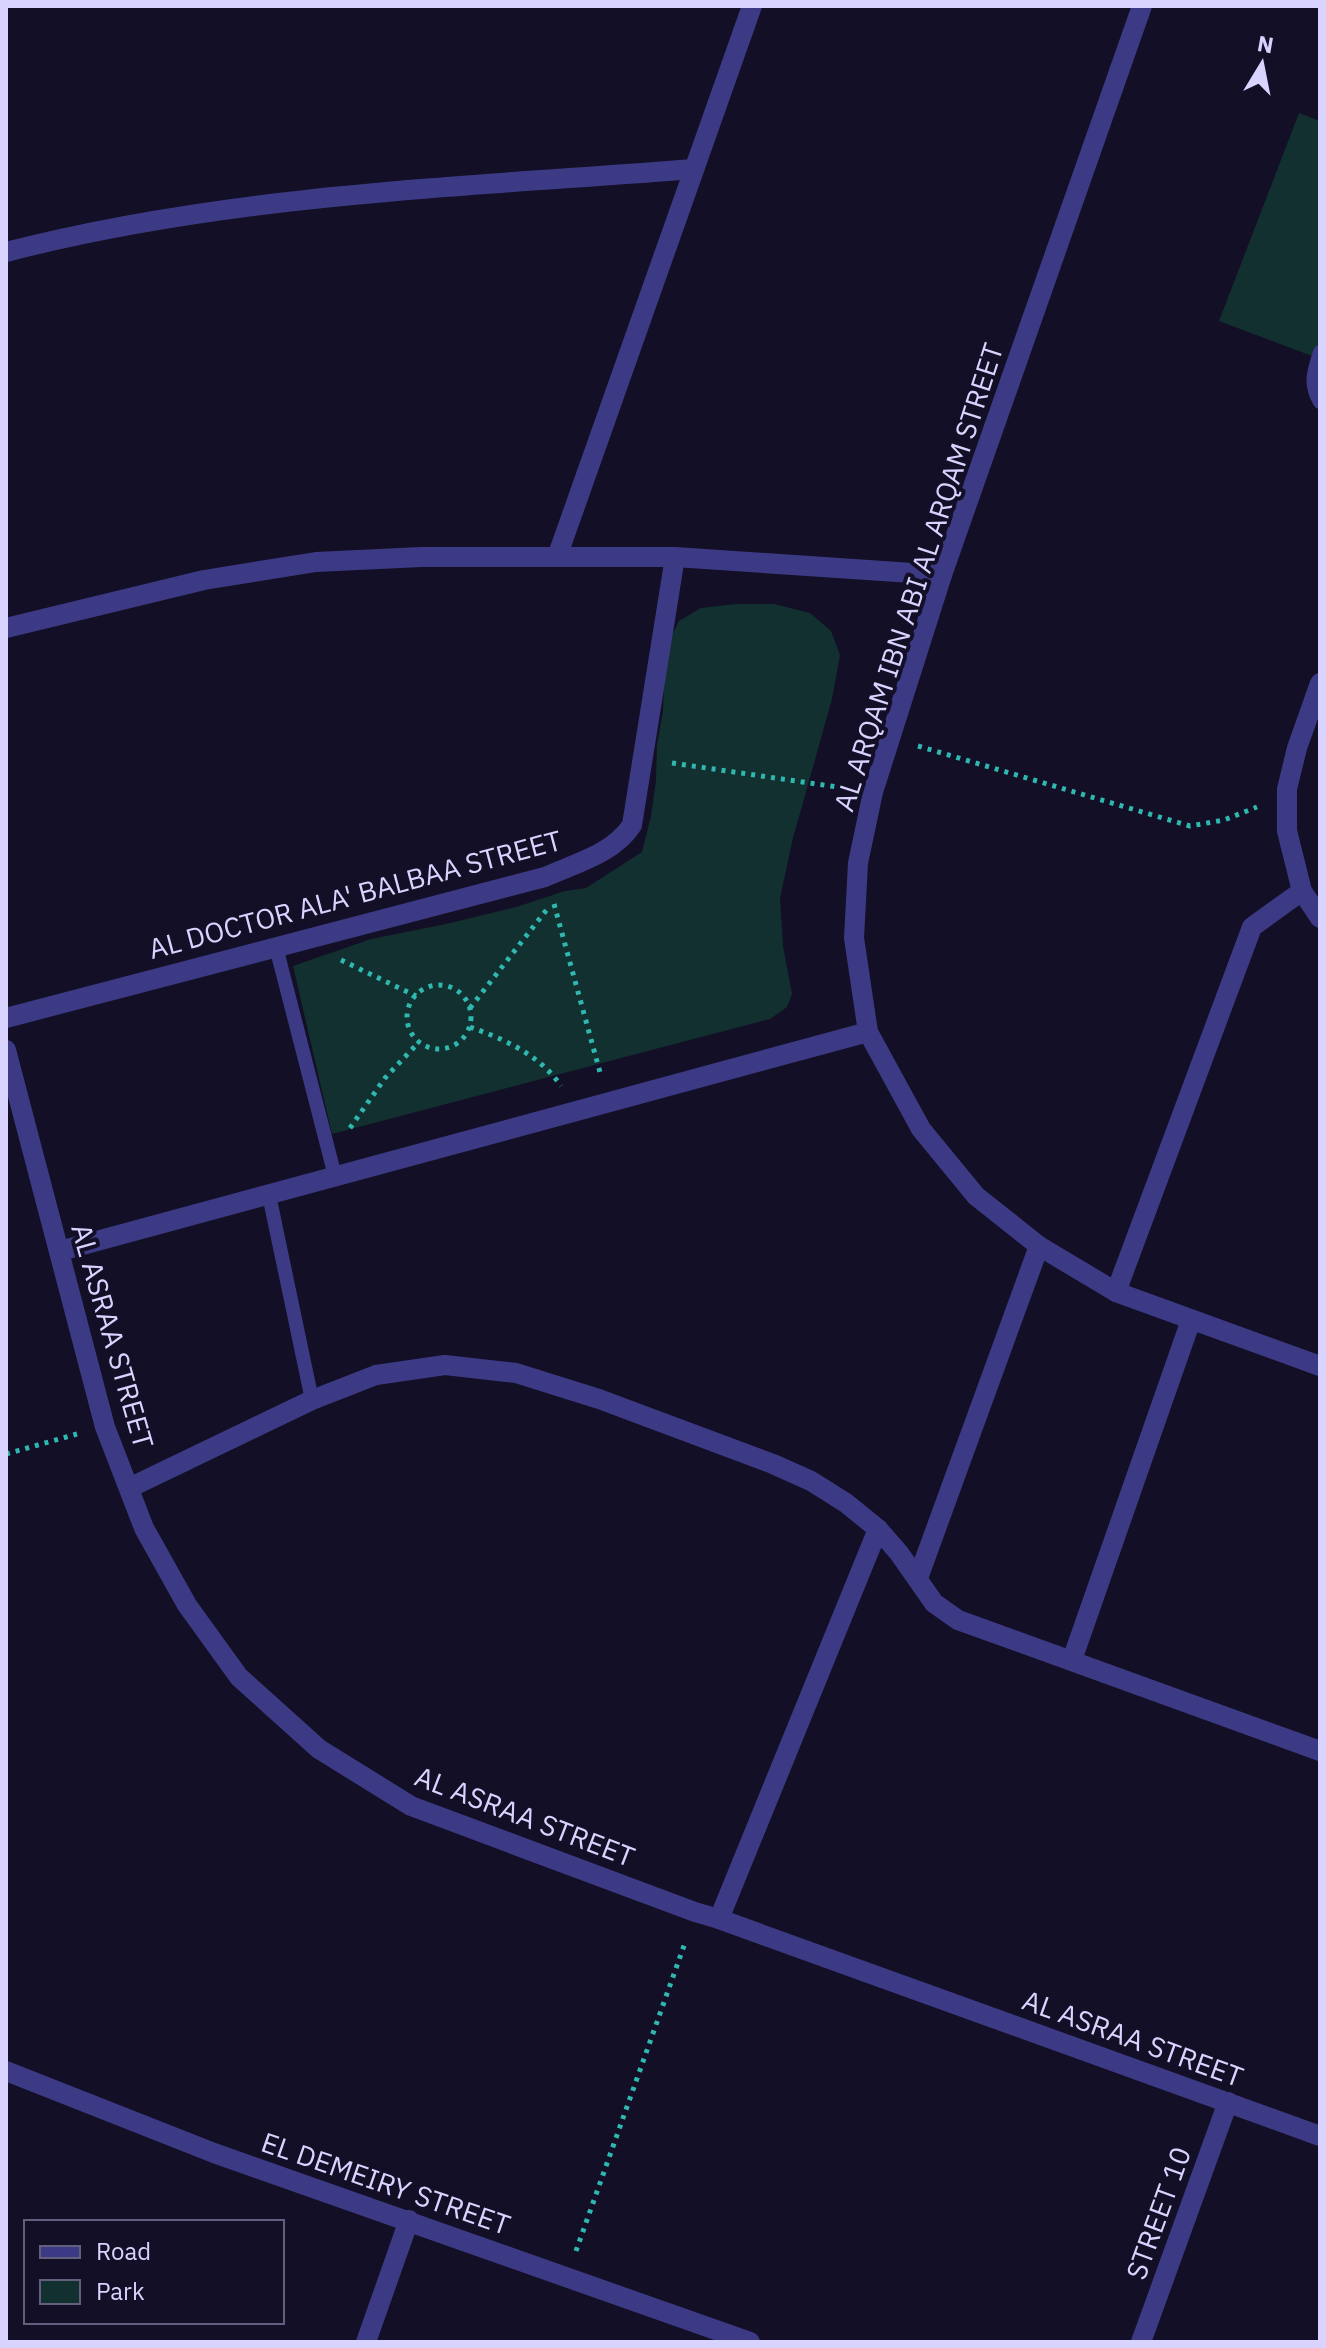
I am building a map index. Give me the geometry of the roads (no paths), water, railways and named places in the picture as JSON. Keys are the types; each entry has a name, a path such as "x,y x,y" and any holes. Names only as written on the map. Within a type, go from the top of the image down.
{"street":[{"path":"557,557 752,6"},
{"name":"AL ARQAM IBN ABI AL ARQAM STREET","path":"1142,6 942,575 873,792 858,863 854,938 868,1032 921,1129 976,1196 1039,1246 1116,1292 1320,1366"},
{"path":"6,252 140,224 264,205 694,169"},
{"path":"6,628 204,580 316,562 421,557 675,557 942,575"},
{"name":"AL DOCTOR ALA' BALBAA STREET","path":"6,1018 545,877 611,848 632,825 675,557"},
{"path":"1320,683 1297,748 1287,789 1287,831 1302,891 1320,918"},
{"path":"1116,1292 1252,927 1302,891"},
{"path":"60,1251 269,1195 334,1170 608,1102 868,1032"},
{"name":"AL ASRAA STREET","path":"6,1050 105,1427 144,1528 187,1605 239,1677 319,1749 411,1806 695,1912 1320,2136"},
{"path":"918,1578 1039,1246"},
{"path":"1072,1660 1191,1320"},
{"path":"129,1488 312,1400 376,1375 445,1365 516,1373 599,1399 811,1481 846,1503 878,1529 934,1603 958,1620 1320,1751"},
{"path":"719,1919 878,1529"},
{"name":"EL DEMEIRY STREET","path":"6,2071 214,2153 568,2276 739,2340"},
{"name":"STREET 10","path":"1141,2342 1228,2102"},
{"path":"366,2342 409,2220"}],"lane":[{"path":"1320,352 1312,383 1320,402"},
{"path":"276,947 334,1170"},
{"path":"269,1195 312,1400"}]}
